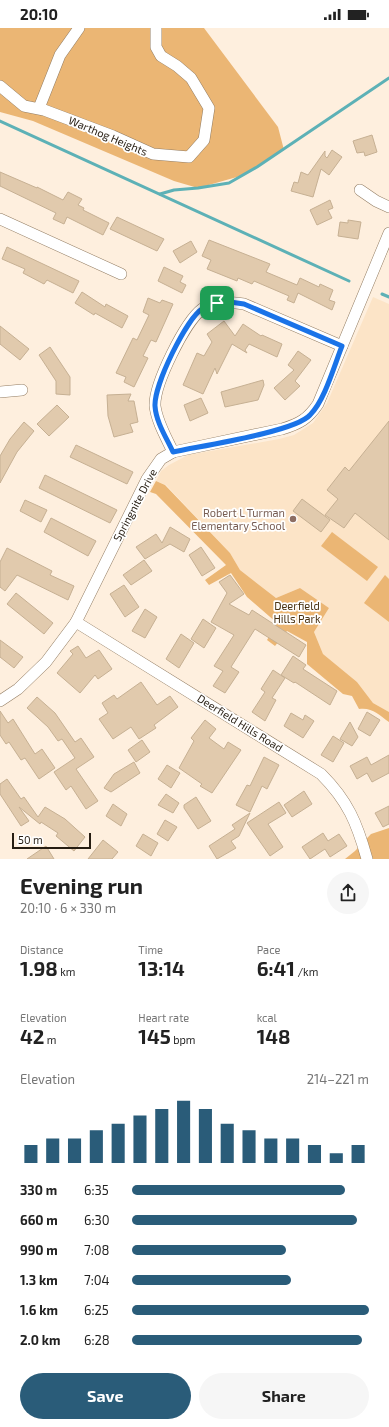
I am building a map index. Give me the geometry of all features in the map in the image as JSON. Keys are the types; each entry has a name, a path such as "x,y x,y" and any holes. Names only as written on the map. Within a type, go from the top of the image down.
{"street":[{"path":"39,108 60,55 79,28"},
{"name":"Warthog Heights","path":"0,86 24,106 39,108 113,136 153,154 189,157 204,140 209,108 191,78 177,66 161,56 156,47 156,28"},
{"path":"360,190 376,201 389,206"},
{"path":"0,219 121,274"},
{"name":"Springnite Drive","path":"0,701 18,689 46,662 76,622 147,479 161,459 173,452 282,429 305,420 318,404 389,233"},
{"path":"173,452 158,418 156,394 185,328 193,317 203,308 217,303 230,302 244,304 342,346"},
{"path":"0,392 22,390"},
{"name":"Deerfield Hills Road","path":"76,622 320,774 344,800 353,818 367,859"}],"shaded area":[{"name":"Robert L Turman Elementary School","path":"373,297 389,304 389,712 373,703 357,682 323,654 314,632 329,608 300,588 276,598 240,570 230,553 166,485 156,481 161,471 188,455 279,439 294,435 313,423 327,403"}],"green space":[{"path":"0,28 204,28 278,127 284,150 244,175 198,188 174,181 33,121 0,112"},
{"name":"Deerfield Hills Park","path":"156,481 165,485 230,553 240,570 276,598 300,588 329,608 314,632 323,654 357,682 373,703 389,712 389,722 372,710 359,709 352,696 343,694 307,664 307,642 287,631 275,646 267,640 277,623 247,597 231,573 209,585 205,580 226,565 156,494 150,492"},
{"path":"332,532 378,567 367,581 321,546"},
{"path":"385,575 389,579 389,622 364,603"},
{"path":"389,828 389,859 345,859 371,834"}],"building":[{"path":"372,135 377,152 365,156 364,152 357,153 353,141"},
{"path":"332,150 342,157 329,175 321,169 313,197 291,191 294,182 298,183 301,172 308,175 325,151 325,156 327,158"},
{"path":"0,172 37,187 63,200 68,192 82,199 78,205 84,208 83,210 109,223 103,235 67,217 64,224 53,219 56,213 0,186"},
{"path":"330,200 333,208 328,210 332,218 317,225 310,210"},
{"path":"117,217 164,239 157,251 110,229"},
{"path":"348,220 361,222 358,239 338,236 340,222 348,223"},
{"path":"209,240 270,264 266,272 297,285 300,278 319,287 320,284 333,290 329,300 335,302 332,310 298,293 294,303 287,300 289,296 254,281 252,284 238,278 237,281 207,269 211,260 202,256"},
{"path":"191,241 197,252 180,263 173,251"},
{"path":"7,247 79,281 73,293 47,280 44,284 23,273 25,269 2,259"},
{"path":"164,267 183,276 180,282 186,285 182,293 158,281"},
{"path":"82,292 105,307 106,304 128,316 122,328 95,313 94,315 75,303"},
{"path":"148,298 160,303 162,300 173,304 156,342 151,340 143,356 148,358 134,387 124,382 126,377 116,373 133,338 137,340 149,315 143,312"},
{"path":"224,321 235,336 243,324 261,336 262,335 282,344 277,357 249,344 245,350 247,353 232,344 217,374 215,368 203,394 183,385 197,353 204,356 212,342 207,334"},
{"path":"0,326 29,349 20,360 0,344"},
{"path":"50,347 70,377 70,395 56,394 56,381 39,355"},
{"path":"298,351 311,360 295,381 300,386 285,400 274,388 294,370 288,365"},
{"path":"263,380 264,385 258,400 225,407 221,392"},
{"path":"131,394 128,401 134,401 138,422 130,424 133,432 114,437 108,416 107,395"},
{"path":"201,398 208,413 190,421 184,405"},
{"path":"57,405 69,417 49,436 37,424"},
{"path":"389,421 389,540 355,513 344,528 325,515 338,499 327,490 345,467 349,471"},
{"path":"24,422 34,431 17,452 0,483 0,456 10,439"},
{"path":"76,445 133,472 127,484 70,457"},
{"path":"45,475 117,510 110,523 39,488"},
{"path":"302,499 330,520 321,532 293,511"},
{"path":"25,500 47,510 41,522 20,511"},
{"path":"51,518 96,541 88,556 44,532"},
{"path":"170,527 190,539 184,552 170,544 145,559 136,547 156,534 162,543"},
{"path":"201,547 215,568 202,576 189,555"},
{"path":"7,548 52,571 50,575 74,586 68,600 17,575 5,591 0,587 0,562"},
{"path":"144,560 152,571 131,585 123,575"},
{"path":"230,575 244,594 229,604 249,615 252,610 306,645 299,657 255,629 231,667 239,672 225,693 213,686 223,671 214,666 234,635 211,622 227,593 219,582"},
{"path":"124,585 139,607 125,617 110,594"},
{"path":"16,593 53,623 44,634 7,604"},
{"path":"145,609 157,617 145,638 132,631"},
{"path":"203,619 216,628 204,648 191,639"},
{"path":"181,634 194,643 179,668 166,659"},
{"path":"0,640 23,657 14,668 0,657"},
{"path":"78,646 86,658 99,650 112,669 98,679 95,675 80,693 57,673 73,654 70,651"},
{"path":"293,656 306,665 303,669 337,691 330,705 295,682 294,683 281,675"},
{"path":"273,670 285,678 272,698 276,700 265,721 252,712 265,692 261,689"},
{"path":"141,682 157,705 170,696 178,707 154,725 156,728 139,739 131,727 113,739 99,719 108,713 102,703 114,695 117,699"},
{"path":"37,697 55,713 75,742 81,738 94,757 76,769 98,801 86,809 71,786 66,790 54,772 75,758 62,739 58,741 48,727 27,708"},
{"path":"0,711 8,723 13,719 35,754 42,749 55,768 39,779 25,758 21,760 9,742 6,744 0,735"},
{"path":"367,712 380,720 370,736 358,729"},
{"path":"291,713 303,720 305,715 314,721 303,738 284,726"},
{"path":"205,720 216,729 209,738 224,749 228,742 241,750 212,793 200,786 202,784 179,768 194,741 191,738"},
{"path":"350,722 358,737 352,746 340,739"},
{"path":"333,736 344,743 333,762 321,755"},
{"path":"142,740 150,752 136,762 128,750"},
{"path":"389,755 389,773 372,782 367,773 357,779 350,766 367,757 371,765"},
{"path":"264,757 279,765 267,789 262,786 250,812 236,805 247,785 250,786"},
{"path":"134,762 140,773 111,792 104,788 114,774"},
{"path":"167,765 180,773 171,788 158,779"},
{"path":"7,779 21,799 24,797 38,817 45,807 65,819 85,837 74,851 56,836 58,833 41,822 40,824 19,807 29,821 21,826 0,794 0,784"},
{"path":"304,791 312,804 292,817 284,805"},
{"path":"166,794 179,803 173,813 158,805"},
{"path":"196,797 211,821 198,829 184,808 184,805"},
{"path":"279,802 286,813 268,824 283,847 270,856 247,823"},
{"path":"113,804 127,814 121,826 106,816"},
{"path":"389,806 389,824 383,827 375,813"},
{"path":"250,813 239,836 231,841 236,848 217,859 209,846 235,829 232,825"},
{"path":"165,820 177,827 168,841 157,834"},
{"path":"323,833 328,841 339,834 347,846 330,857 325,849 310,859 302,847"},
{"path":"143,834 158,843 151,856 136,846"},
{"path":"103,840 118,852 112,859 88,859"},
{"path":"46,846 54,859 27,859"}],"waterway":[{"path":"160,194 174,190 229,183 257,167 389,78"},
{"path":"0,121 349,281"},
{"path":"382,294 389,297"}],"place":[{"name":"Robert L Turman Elementary School","path":"293,519"}],"route":[{"path":"230,302 244,304 342,346 318,404 311,415 305,420 297,425 282,429 173,452 158,418 155,406 159,383 185,328 193,317 203,308 217,303 230,302"}]}
